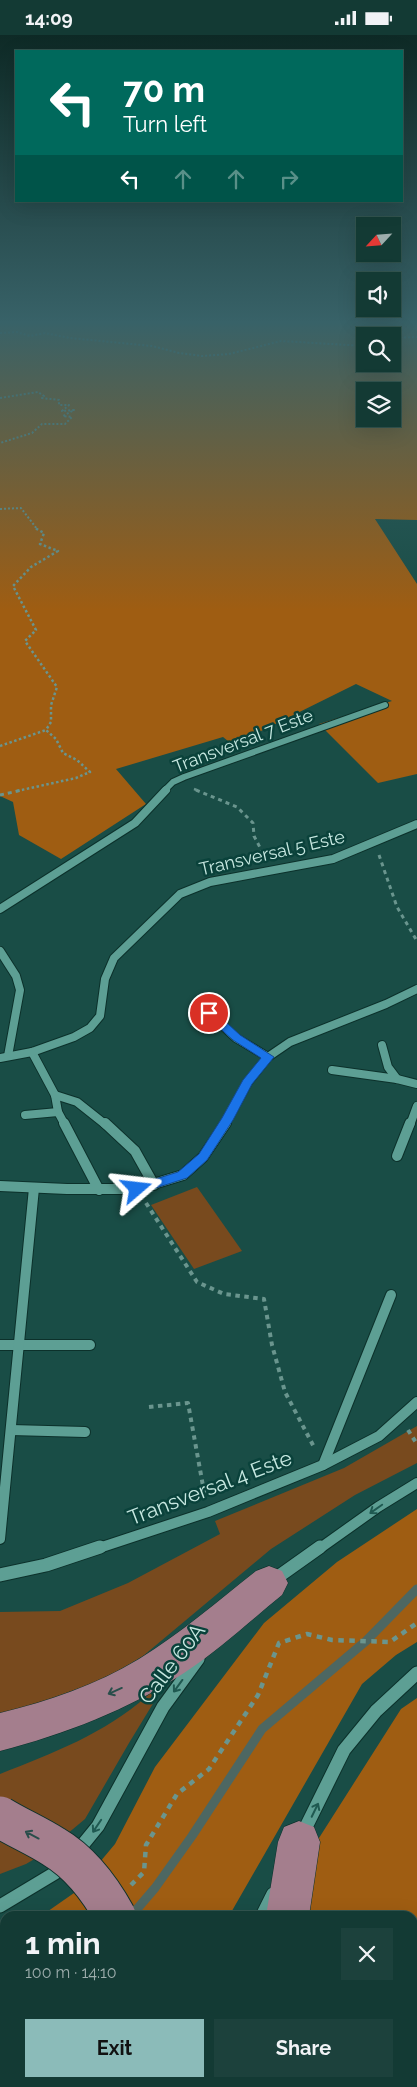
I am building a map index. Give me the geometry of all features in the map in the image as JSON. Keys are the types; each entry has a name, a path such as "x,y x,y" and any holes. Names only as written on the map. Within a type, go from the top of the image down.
{"main road":[{"path":"0,1732 70,1710 125,1687 172,1659 269,1583"},
{"path":"0,1817 57,1848 84,1870 104,1896 120,1903"},
{"path":"288,1911 299,1842"}],"street":[{"name":"Transversal 7 Este","path":"0,909 135,823 173,782 385,705"},
{"name":"Transversal 5 Este","path":"4,1057 32,1052 74,1037 90,1028 100,1016 105,979 114,958 180,894 210,882 333,859 417,824"},
{"path":"1,956 15,972 21,987 4,1057"},
{"path":"0,1186 99,1190 137,1189 183,1175 203,1157 228,1120 248,1082 268,1057 290,1042 386,1004 417,989"},
{"path":"209,1013 236,1038 268,1057"},
{"path":"382,1045 388,1067 397,1079"},
{"path":"32,1052 55,1095 58,1111 99,1190"},
{"path":"332,1070 397,1079 417,1084"},
{"path":"55,1095 77,1103 100,1119 135,1151 154,1185"},
{"path":"397,1156 417,1106"},
{"path":"25,1115 58,1111"},
{"path":"0,1539 34,1188"},
{"path":"323,1465 390,1295"},
{"path":"0,1345 90,1345"},
{"name":"Transversal 4 Este","path":"0,1575 46,1565 208,1512 323,1465 379,1436 417,1402"},
{"path":"11,1430 84,1432"},
{"name":"Calle 60A","path":"0,1905 55,1873 78,1851 93,1832 163,1707 207,1649 269,1583 378,1507 417,1483"},
{"path":"264,1911 344,1750 376,1711 417,1673"}],"path":[{"path":"0,443 32,433 42,424 65,424 71,418"},
{"path":"0,509 21,508 35,528 44,533 40,544 58,551 31,567 13,586 36,630 24,641 57,687 51,705 51,722 46,730 0,746"},
{"path":"0,795 76,778 90,772 77,760 63,753 56,739 46,730"},
{"path":"165,792 195,789 220,802 237,807 253,823 254,836 266,858 280,868"},
{"path":"375,843 397,907 417,941"},
{"path":"137,1189 197,1283 224,1294 264,1299 272,1345 285,1392 323,1465"},
{"path":"150,1407 188,1403 208,1512"},
{"path":"120,1903 144,1872 146,1845 177,1794 209,1769 258,1695 278,1643 307,1634 332,1640 390,1642 417,1623"}],"shaded area":[{"path":"0,418 356,418 356,427 401,427 401,418 417,418 417,520 375,519 417,584 417,774 378,783 319,724 392,701 356,684 233,745 223,737 116,769 146,804 61,859 19,835 13,802 0,796"},
{"path":"197,1187 242,1251 194,1269 151,1205"},
{"path":"417,1426 417,1463 355,1495 271,1549 143,1656 104,1679 28,1707 0,1714 0,1612 60,1611 128,1583 220,1534 215,1521 344,1468"},
{"path":"417,1509 417,1642 396,1655 362,1684 232,1911 48,1911 74,1893 115,1844 155,1767 264,1623 337,1562"},
{"path":"182,1656 85,1819 43,1854 26,1864 0,1874 0,1774 77,1741 113,1721 147,1696"},
{"path":"417,1698 417,1911 306,1911 312,1849 401,1709"}],"waterway":[{"path":"135,1911 155,1888 192,1836 262,1729 366,1641 417,1589"}],"route":[{"path":"137,1189 183,1175 203,1157 228,1120 248,1082 268,1057 236,1038 209,1013"}]}
